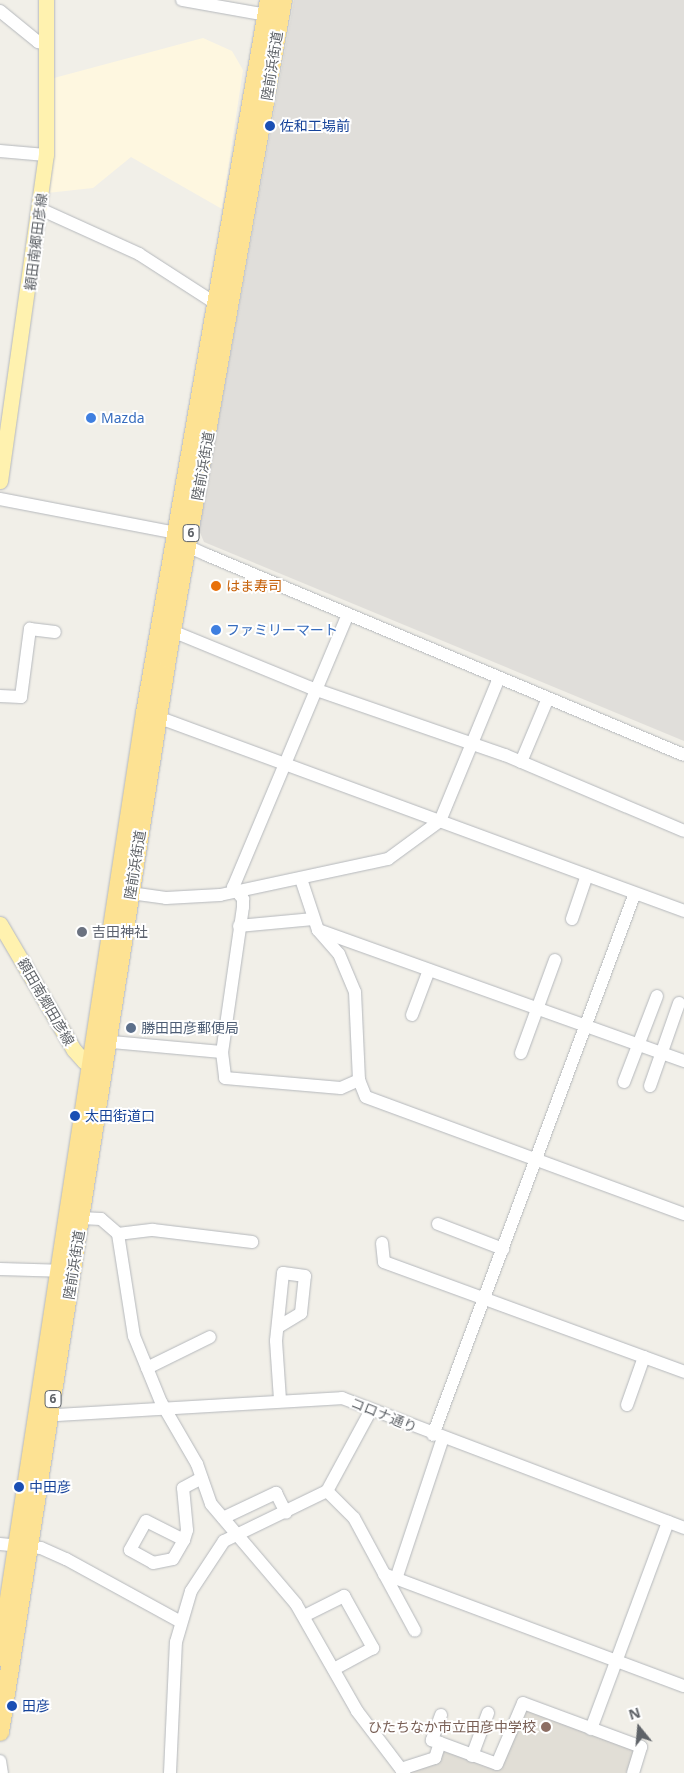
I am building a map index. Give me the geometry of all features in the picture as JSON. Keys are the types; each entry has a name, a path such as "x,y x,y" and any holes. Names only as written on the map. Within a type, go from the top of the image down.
{"highway":[{"name":"陸前浜街道","path":"152,715 172,632 189,547 283,0"},
{"name":"陸前浜街道","path":"0,1732 24,1547 152,715 176,533 218,305 268,7"},
{"name":"陸前浜街道","path":"66,1271 81,1218 97,1065"},
{"name":"陸前浜街道","path":"0,1657 24,1547"}],"main road":[{"name":"額田南郷田彦線","path":"0,481 40,209 46,155 48,44 46,0"},
{"name":"額田南郷田彦線","path":"0,924 74,1050 97,1065"}],"street":[{"path":"182,0 268,7"},
{"path":"0,11 38,42 48,44"},
{"path":"0,151 46,155"},
{"path":"40,209 139,254 218,305"},
{"path":"0,499 176,533 189,547 684,755"},
{"path":"348,614 283,762 233,887 240,892 243,907 222,1052 225,1078 341,1088 359,1080"},
{"path":"0,696 21,697 30,629 55,632"},
{"path":"172,632 315,690 521,762 684,831"},
{"path":"124,892 166,898 240,892 388,859 440,821 474,744 499,678"},
{"path":"521,762 548,698"},
{"path":"152,715 684,911"},
{"path":"572,919 587,876"},
{"path":"301,879 315,924 338,954 355,992 359,1080 366,1097 684,1214"},
{"path":"390,1577 485,1298 635,893"},
{"path":"239,926 315,924 429,970 684,1061"},
{"path":"521,1053 555,960"},
{"path":"412,1015 429,970"},
{"path":"624,1082 657,996"},
{"path":"650,1086 680,1003"},
{"path":"101,1041 222,1052"},
{"path":"81,1218 101,1219 118,1234 134,1336 147,1368 202,1478 211,1504 304,1616 372,1734 402,1771 435,1758 440,1743"},
{"path":"438,1224 503,1249"},
{"path":"118,1234 153,1230 252,1242"},
{"path":"382,1243 384,1262 684,1372"},
{"path":"0,1269 66,1271"},
{"path":"278,1327 280,1400"},
{"path":"147,1368 210,1337"},
{"path":"627,1405 644,1358"},
{"name":"コロナ通り","path":"44,1416 168,1410 280,1400 342,1398 438,1437 684,1528"},
{"path":"170,1773 181,1622 191,1591 224,1542 236,1534 286,1514 327,1491 371,1410"},
{"path":"184,1540 183,1488 202,1478"},
{"path":"327,1491 354,1518 390,1577 414,1631"},
{"path":"223,1518 276,1493 286,1514"},
{"path":"591,1729 668,1522"},
{"path":"0,1544 24,1547 66,1559 181,1622"},
{"path":"390,1577 684,1686"},
{"path":"304,1616 344,1596 373,1648 334,1669"},
{"path":"441,1715 432,1740 497,1764 523,1703 641,1748 633,1773"},
{"path":"472,1756 488,1713"},
{"path":"0,1761 2,1773"}],"shaded area":[{"path":"294,0 684,0 684,741 204,542 199,530"},
{"path":"203,38 232,51 243,70 222,209 131,157 93,188 47,193 54,78"},
{"name":"ひたちなか市立田彦中学校","path":"523,1706 635,1749 626,1773 409,1773 440,1750 499,1768"}],"place":[{"name":"佐和工場前","path":"270,126"},
{"name":"Mazda","path":"91,418"},
{"name":"はま寿司","path":"216,586"},
{"name":"ファミリーマート","path":"216,630"},
{"name":"吉田神社","path":"82,932"},
{"name":"勝田田彦郵便局","path":"131,1028"},
{"name":"太田街道口","path":"75,1116"},
{"name":"中田彦","path":"19,1487"},
{"name":"田彦","path":"12,1706"},
{"name":"ひたちなか市立田彦中学校","path":"546,1727"}]}
